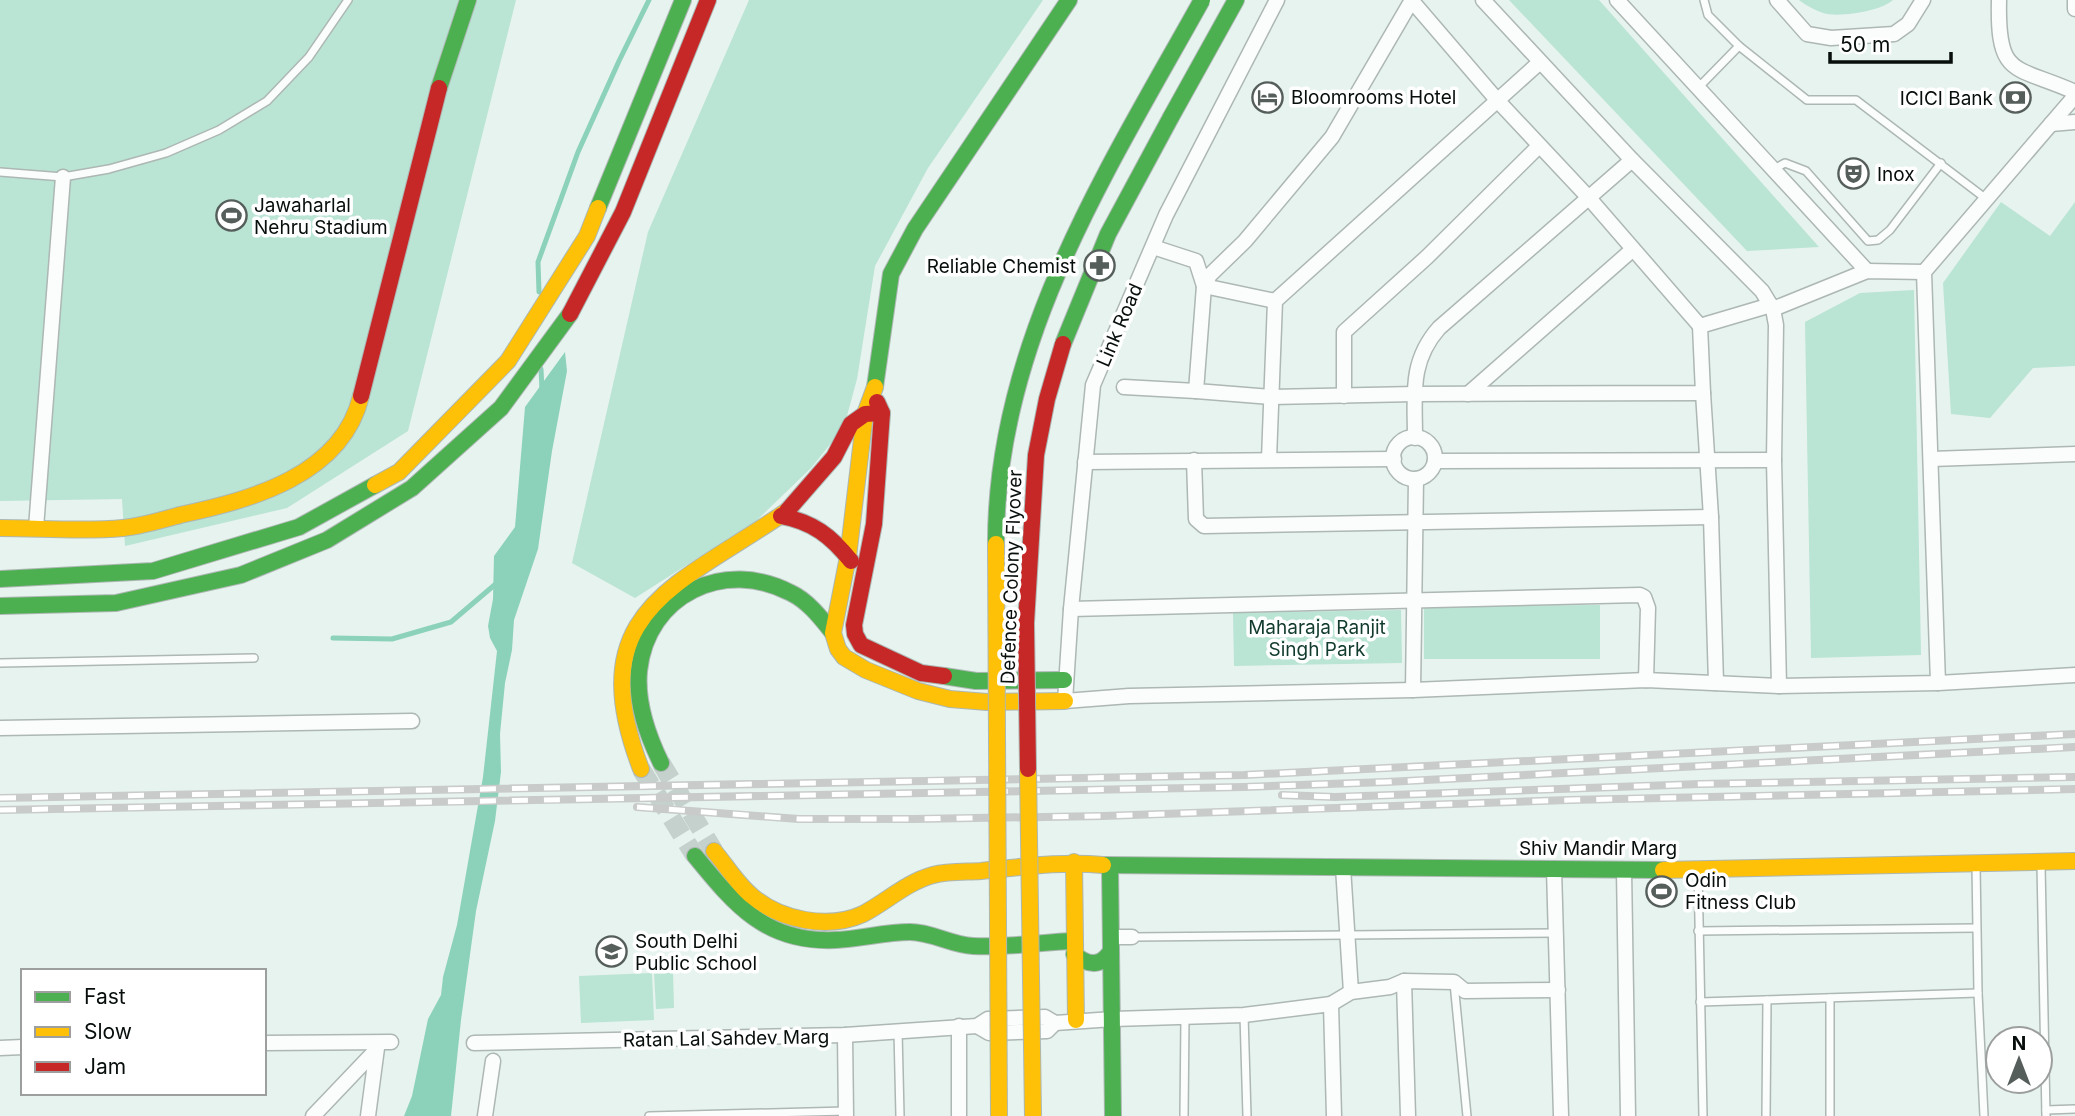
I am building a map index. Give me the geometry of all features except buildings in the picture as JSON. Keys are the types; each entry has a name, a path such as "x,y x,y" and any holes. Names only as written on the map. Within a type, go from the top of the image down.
{"main road":[{"path":"0,528 124,528 234,503 286,483 336,447 357,414 433,105 468,0"},
{"path":"0,579 69,578 153,571 299,527 399,472 508,361 587,236 683,0"},
{"path":"0,606 116,603 240,575 327,540 412,488 501,408 576,305 623,212 708,0"},
{"path":"833,633 848,557 865,414 874,395 891,274 915,229 1069,0"},
{"name":"Defence Colony Flyover","path":"999,1116 996,517 1004,452 1016,388 1056,275 1081,222 1202,0"},
{"name":"Defence Colony Flyover","path":"1033,1116 1026,623 1036,455 1047,399 1065,338 1108,234 1236,0"},
{"path":"874,395 882,413 874,524 854,625 857,641 866,648 920,673 976,681 1065,680"},
{"path":"641,769 626,732 619,688 620,667 631,634 654,601 671,586 781,516 834,457 851,424 865,414 882,413"},
{"path":"781,516 799,519 830,534 864,578"},
{"path":"661,763 648,738 641,709 641,657 654,625 674,601 689,590 708,582 735,578 763,581 792,593 814,611 833,633 837,648 844,657 920,693 958,701 1065,701"},
{"name":"Shiv Mandir Marg","path":"715,851 743,888 761,904 793,918 810,921 846,919 862,914 910,885 933,875 1074,862 1115,865 1698,870 2075,861"},
{"path":"695,856 734,905 761,924 791,936 834,940 912,931 935,936 951,944 1074,947"},
{"path":"1074,862 1076,1020"},
{"path":"1113,1116 1111,944 1115,865"},
{"path":"1074,947 1085,963 1099,964 1106,960 1111,944"}],"street":[{"name":"Link Road","path":"1065,701 1071,609 1093,385 1166,215 1277,0"},
{"path":"1483,0 1632,160 1762,291 1772,307 1776,325 1774,460 1779,686"},
{"path":"1617,0 1867,271"},
{"path":"1777,0 1807,33 1831,38 1894,33 1908,24 1923,0"},
{"path":"1938,683 1924,272 2075,94 2054,82 2024,73 2010,64 2001,44 1999,0"},
{"path":"2075,0 2075,9"},
{"path":"1204,286 1210,275 1245,241 1332,137 1412,1 1700,326 1711,517 1716,683"},
{"path":"1269,459 1275,301 1540,62"},
{"path":"2051,124 2075,122"},
{"path":"1344,396 1344,332 1427,257 1539,146"},
{"path":"1415,438 1415,372 1426,343 1439,328 1632,160"},
{"path":"36,528 63,177"},
{"path":"1153,247 1196,261 1204,286 1196,391"},
{"path":"1468,394 1632,250"},
{"path":"1700,326 1772,307 1867,271 1924,272"},
{"path":"1204,286 1275,301"},
{"path":"1124,387 1272,397 1703,393"},
{"path":"1415,438 1430,444 1435,461 1427,475 1416,479 1405,477 1399,472 1394,459 1398,444 1415,438"},
{"path":"1931,459 2075,453"},
{"path":"1085,462 1394,459"},
{"path":"1194,460 1196,519 1204,526 1711,517"},
{"path":"1435,461 1774,460"},
{"path":"1413,690 1416,479"},
{"path":"1071,609 1640,595 1644,597 1648,608 1646,680"},
{"path":"1065,701 1129,696 1413,690 1646,680 1779,686 1938,683 2075,675"},
{"path":"0,728 412,721"},
{"path":"1343,867 1351,992"},
{"path":"1554,869 1561,1116"},
{"path":"1624,870 1628,1116"},
{"path":"1111,944 1132,937"},
{"path":"1334,1116 1331,1004 1351,992 1390,987 1404,981 1454,982 1465,991 1558,990"},
{"path":"1404,981 1408,1116"},
{"name":"Ratan Lal Sahdev Marg","path":"474,1043 845,1035 977,1026 988,1018 1045,1017 1055,1023 1113,1018 1244,1015 1331,1004"},
{"path":"958,1026 959,1116"},
{"path":"845,1035 846,1113"},
{"path":"266,1043 381,1046"},
{"path":"313,1116 381,1046"},
{"path":"368,1116 381,1046"},
{"path":"0,1048 21,1047"},
{"path":"485,1116 493,1061"}],"lane":[{"path":"0,172 63,177 109,169 166,153 219,130 267,101 309,57 348,0"},
{"path":"1704,0 1708,15 1739,46 1807,100 1856,100 1986,198"},
{"path":"1698,88 1739,46"},
{"path":"1773,170 1785,163 1806,171 1868,241 1878,240 1890,230 1941,163"},
{"path":"0,663 254,658"},
{"path":"2041,862 2046,1113 2075,1109"},
{"path":"1976,863 1978,993 1984,1116"},
{"path":"1698,870 1703,1116"},
{"path":"1698,931 1976,928"},
{"path":"1132,937 1556,933"},
{"path":"1454,982 1467,1116"},
{"path":"1700,1002 1978,993"},
{"path":"1830,998 1830,1116"},
{"path":"1766,1116 1767,1000"},
{"path":"1244,1015 1247,1116"},
{"path":"1185,1017 1185,1116"},
{"path":"898,1031 900,1116"},
{"path":"649,1116 846,1113"}],"green space":[{"name":"Jawaharlal Nehru Stadium","path":"0,0 516,0 408,431 287,508 125,546 122,499 0,501"},
{"path":"749,0 1043,0 928,168 875,266 857,379 844,427 811,468 756,521 635,598 572,563 648,232"},
{"path":"1509,0 1599,0 1819,247 1747,251"},
{"path":"1799,0 1893,0 1870,10 1839,15 1823,13"},
{"path":"2001,202 2050,236 2075,202 2075,366 2033,368 1990,418 1951,414 1943,283"},
{"path":"1914,290 1921,655 1811,658 1805,322 1860,293"},
{"path":"1600,605 1600,659 1424,659 1424,606"},
{"name":"Maharaja Ranjit Singh Park","path":"1401,610 1402,663 1234,666 1233,613"},
{"path":"673,972 674,1008 656,1009 654,973"},
{"path":"652,973 654,1020 581,1023 579,976"}],"shaded area":[{"path":"565,352 567,371 538,549 514,620 500,734 501,772 495,821 476,911 451,1116 404,1116 412,1096 428,1019 441,995 457,925 483,777 497,651 490,638 488,626 493,599 494,556 515,527 525,407"}],"waterway":[{"path":"539,292 538,262 578,152 649,0"},
{"path":"541,369 542,390"},
{"path":"333,638 392,639 451,622 498,582"}],"tunnel":[{"path":"661,763 714,851"},
{"path":"641,769 695,856"}],"railway":[{"path":"0,798 1244,775 2075,734"},
{"path":"0,810 1244,787 2075,747"},
{"path":"1282,795 1335,797 1700,784 2075,777"},
{"path":"637,807 799,819 914,819 2075,789"}],"traffic: fast":[{"path":"439,88 468,0"},
{"path":"598,208 683,0"},
{"path":"875,387 891,274 915,229 1069,0"},
{"path":"996,544 1001,470 1015,398 1036,328 1063,260 1095,193 1202,0"},
{"path":"1171,117 1236,0"},
{"path":"1063,344 1108,234 1171,117"},
{"path":"0,606 116,603 241,575 327,540 412,488 501,408 570,314"},
{"path":"0,579 153,571 299,527 375,485"},
{"path":"661,763 644,718 639,695 639,671 645,644 657,621 673,603 693,590 716,582 741,580 766,583 803,601 833,633"},
{"path":"944,676 976,681 1064,680"},
{"path":"695,856 739,905 771,928 790,935 835,940 910,932 965,945 986,946 1075,941"},
{"path":"1103,865 1663,870"},
{"path":"1110,866 1113,1116"},
{"path":"1074,954 1084,961 1094,963 1103,960 1111,951"}],"traffic: slow":[{"path":"375,485 399,472 508,361 587,236 598,208"},
{"path":"875,387 865,414 848,557 833,633 838,649 844,657 866,670 918,691 950,699 987,702 1065,701"},
{"path":"0,528 93,530 130,527 207,509 263,492 314,465 335,446 351,423 361,396"},
{"path":"641,769 625,715 623,672 631,638 650,609 676,584 787,511"},
{"path":"996,544 999,1116"},
{"path":"1028,769 1033,1116"},
{"path":"714,851 741,886 763,904 790,916 820,922 849,919 863,914 914,882 939,874 1057,864 1103,865"},
{"path":"1663,870 2075,861"},
{"path":"1074,862 1076,1020"}],"traffic: jam":[{"path":"570,314 623,212 708,0"},
{"path":"361,396 439,88"},
{"path":"1028,769 1026,623 1036,455 1047,399 1063,344"},
{"path":"877,402 882,413 874,524 854,625 855,634 861,645 921,673 944,676"},
{"path":"787,511 834,457 851,424 865,414 882,413"},
{"path":"781,516 803,522 820,531 851,561"}],"place":[{"name":"Bloomrooms Hotel","path":"1268,97"},
{"name":"ICICI Bank","path":"2016,98"},
{"name":"Inox","path":"1854,174"},
{"name":"Jawaharlal Nehru Stadium","path":"231,216"},
{"name":"Reliable Chemist","path":"1099,266"},
{"name":"Odin Fitness Club","path":"1662,891"},
{"name":"South Delhi Public School","path":"612,952"}]}
